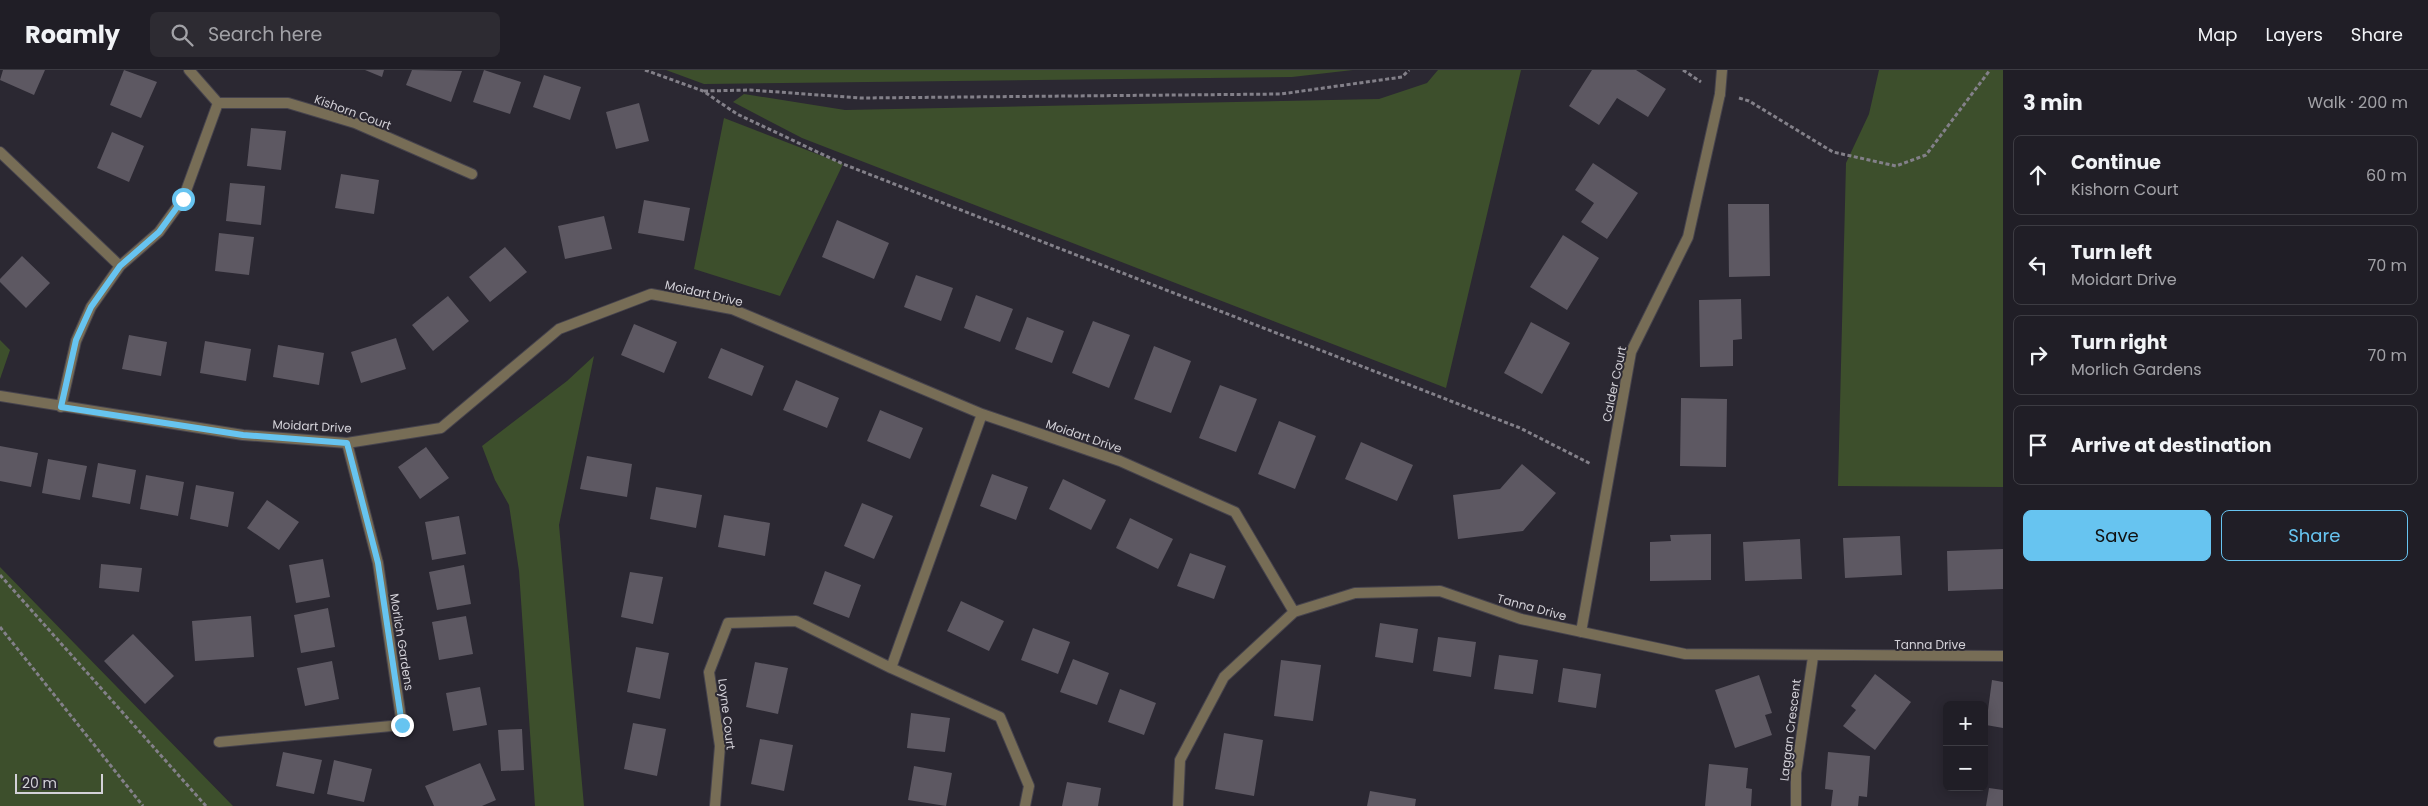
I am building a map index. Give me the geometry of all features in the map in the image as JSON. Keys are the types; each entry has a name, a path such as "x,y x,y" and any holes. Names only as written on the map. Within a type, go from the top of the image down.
{"street":[{"path":"61,407 76,340 91,307 120,266 159,232 183,199 218,103 189,70"},
{"name":"Calder Court","path":"1581,632 1631,352 1688,237 1720,94 1722,70"},
{"name":"Kishorn Court","path":"218,103 288,103 355,123 472,174"},
{"path":"0,152 120,266"},
{"name":"Moidart Drive","path":"0,396 243,435 347,443 441,428 560,329 651,294 732,309 982,414 1120,461 1236,512 1294,612"},
{"path":"891,668 982,414"},
{"name":"Morlich Gardens","path":"219,742 402,725 378,563 347,443"},
{"name":"Tanna Drive","path":"1178,806 1180,760 1224,677 1294,612 1355,592 1440,591 1521,619 1685,654 1812,657 2003,656"},
{"name":"Loyne Court","path":"715,806 720,746 709,672 728,623 796,621 891,668 1000,717 1029,786 1025,806"},
{"name":"Laggan Crescent","path":"1796,806 1796,773 1812,657"}],"path":[{"path":"645,70 703,92 737,114 843,164 1520,428 1610,473"},
{"path":"703,92 750,90 861,98 1281,94 1402,77 1409,70"},
{"path":"1720,94 1749,100 1833,152 1896,166 1926,155 1990,70"},
{"path":"0,575 206,806"},
{"path":"0,627 143,806"}],"green space":[{"path":"666,70 1353,70 1292,77 704,84"},
{"path":"1438,70 1521,70 1446,388 802,138 733,102 744,94 845,110 1379,99 1427,83"},
{"path":"1879,70 2003,70 2003,487 1838,486 1846,163 1869,114"},
{"path":"724,118 843,164 780,296 694,269"},
{"path":"0,340 10,350 0,379"},
{"path":"594,356 559,525 584,806 535,806 519,571 509,505 495,480 482,446 567,381"},
{"path":"0,567 233,806 0,806"}],"building":[{"path":"3,70 45,70 34,95 0,80"},
{"path":"124,70 157,82 141,118 110,105"},
{"path":"365,70 384,70 382,77"},
{"path":"412,70 462,71 451,102 406,85"},
{"path":"484,70 521,82 510,114 473,102"},
{"path":"1592,70 1636,70 1666,89 1648,117 1617,98 1599,125 1569,106"},
{"path":"544,75 581,87 570,120 533,107"},
{"path":"639,103 649,141 616,149 606,112"},
{"path":"251,128 286,131 281,170 247,166"},
{"path":"112,132 144,146 129,182 97,168"},
{"path":"1593,163 1638,193 1607,239 1581,222 1594,203 1575,190"},
{"path":"341,174 379,180 374,214 335,208"},
{"path":"230,183 265,186 261,225 226,221"},
{"path":"644,200 690,208 684,241 638,233"},
{"path":"1728,204 1769,204 1770,276 1729,277"},
{"path":"604,216 612,249 565,259 558,226"},
{"path":"837,220 889,243 874,279 822,257"},
{"path":"219,233 254,237 249,275 215,271"},
{"path":"1563,235 1599,258 1567,310 1530,287"},
{"path":"505,247 527,272 490,302 469,277"},
{"path":"22,256 50,283 26,308 0,282 0,279"},
{"path":"916,275 953,288 941,321 904,307"},
{"path":"976,295 1013,309 1000,342 964,328"},
{"path":"448,296 469,321 433,351 412,325"},
{"path":"1741,299 1742,339 1733,340 1733,366 1700,367 1699,300"},
{"path":"1027,317 1064,331 1052,363 1015,349"},
{"path":"1093,321 1130,335 1109,388 1072,373"},
{"path":"1531,322 1570,343 1542,394 1504,373"},
{"path":"634,324 677,342 664,373 621,355"},
{"path":"129,335 167,342 161,376 122,369"},
{"path":"396,338 406,369 361,383 351,352"},
{"path":"205,341 251,349 246,381 200,373"},
{"path":"278,345 324,353 319,385 273,377"},
{"path":"1154,346 1191,361 1171,413 1134,399"},
{"path":"721,348 764,366 752,396 708,378"},
{"path":"796,380 839,398 827,428 783,410"},
{"path":"1220,385 1257,399 1236,452 1199,438"},
{"path":"1681,398 1727,399 1726,467 1680,466"},
{"path":"880,410 923,428 910,459 867,441"},
{"path":"1279,421 1316,436 1295,489 1258,474"},
{"path":"1361,442 1413,465 1397,501 1345,479"},
{"path":"0,446 38,453 31,487 0,481"},
{"path":"426,447 449,478 420,499 398,467"},
{"path":"587,456 632,464 627,497 580,489"},
{"path":"48,459 87,466 80,500 42,493"},
{"path":"98,463 136,470 130,504 92,497"},
{"path":"1522,464 1556,493 1523,531 1458,539 1453,495 1500,489"},
{"path":"992,474 1028,487 1016,520 980,506"},
{"path":"146,475 184,482 178,516 140,509"},
{"path":"1063,479 1106,500 1091,530 1049,509"},
{"path":"196,485 234,492 228,527 190,519"},
{"path":"656,487 702,495 696,528 650,519"},
{"path":"267,500 299,522 279,550 247,528"},
{"path":"862,503 893,516 874,559 844,546"},
{"path":"724,515 770,523 765,556 718,547"},
{"path":"459,516 466,554 432,560 425,522"},
{"path":"1130,518 1173,539 1158,569 1116,548"},
{"path":"1711,534 1711,580 1650,581 1650,542 1671,541 1670,535"},
{"path":"1900,536 1902,575 1845,578 1843,538"},
{"path":"1800,539 1802,579 1745,581 1743,542"},
{"path":"2003,549 2003,589 1948,591 1947,551"},
{"path":"1190,553 1226,566 1214,599 1177,586"},
{"path":"323,559 330,597 296,603 289,565"},
{"path":"101,564 142,568 139,592 99,588"},
{"path":"464,565 471,604 437,610 429,572"},
{"path":"825,571 861,585 849,618 813,604"},
{"path":"630,572 663,577 653,624 621,617"},
{"path":"961,601 1004,621 989,651 947,631"},
{"path":"328,608 335,647 301,653 294,615"},
{"path":"251,616 254,657 195,661 192,621"},
{"path":"466,616 473,654 439,660 432,622"},
{"path":"1380,623 1418,629 1413,663 1375,657"},
{"path":"1033,628 1070,642 1058,674 1021,660"},
{"path":"133,634 174,676 145,704 104,661"},
{"path":"1438,637 1476,642 1471,677 1433,671"},
{"path":"636,647 669,653 660,699 627,692"},
{"path":"1499,655 1538,660 1533,694 1494,689"},
{"path":"1073,659 1109,673 1097,705 1060,692"},
{"path":"1281,660 1321,665 1313,721 1274,716"},
{"path":"332,661 339,699 305,706 297,668"},
{"path":"755,662 788,668 778,714 746,707"},
{"path":"1563,668 1601,674 1596,708 1558,702"},
{"path":"1875,674 1911,702 1875,750 1843,726 1856,710 1851,706"},
{"path":"1759,675 1772,713 1765,715 1772,735 1735,748 1715,690"},
{"path":"1992,680 2003,682 2003,728 1988,725"},
{"path":"480,687 487,725 453,731 446,693"},
{"path":"1120,689 1156,703 1144,735 1108,722"},
{"path":"911,713 950,718 945,752 907,748"},
{"path":"633,723 666,729 657,776 624,769"},
{"path":"522,729 524,770 501,771 498,730"},
{"path":"1224,733 1263,740 1254,796 1215,789"},
{"path":"760,739 793,745 784,791 751,784"},
{"path":"283,752 322,760 314,794 276,786"},
{"path":"1828,752 1870,756 1867,797 1859,796 1858,806 1831,806 1833,790 1825,789"},
{"path":"334,760 372,769 364,802 327,794"},
{"path":"480,763 496,800 482,806 434,806 425,786"},
{"path":"1709,764 1748,768 1746,788 1752,789 1751,806 1705,806"},
{"path":"914,766 952,773 946,806 908,800"},
{"path":"1067,782 1101,788 1098,806 1062,806"},
{"path":"1989,788 2003,790 2003,806 1986,806"},
{"path":"1370,791 1416,799 1415,806 1367,806"}],"route":[{"path":"183,199 159,232 120,266 91,307 76,340 61,407 243,435 347,443 378,563 402,725"}]}
